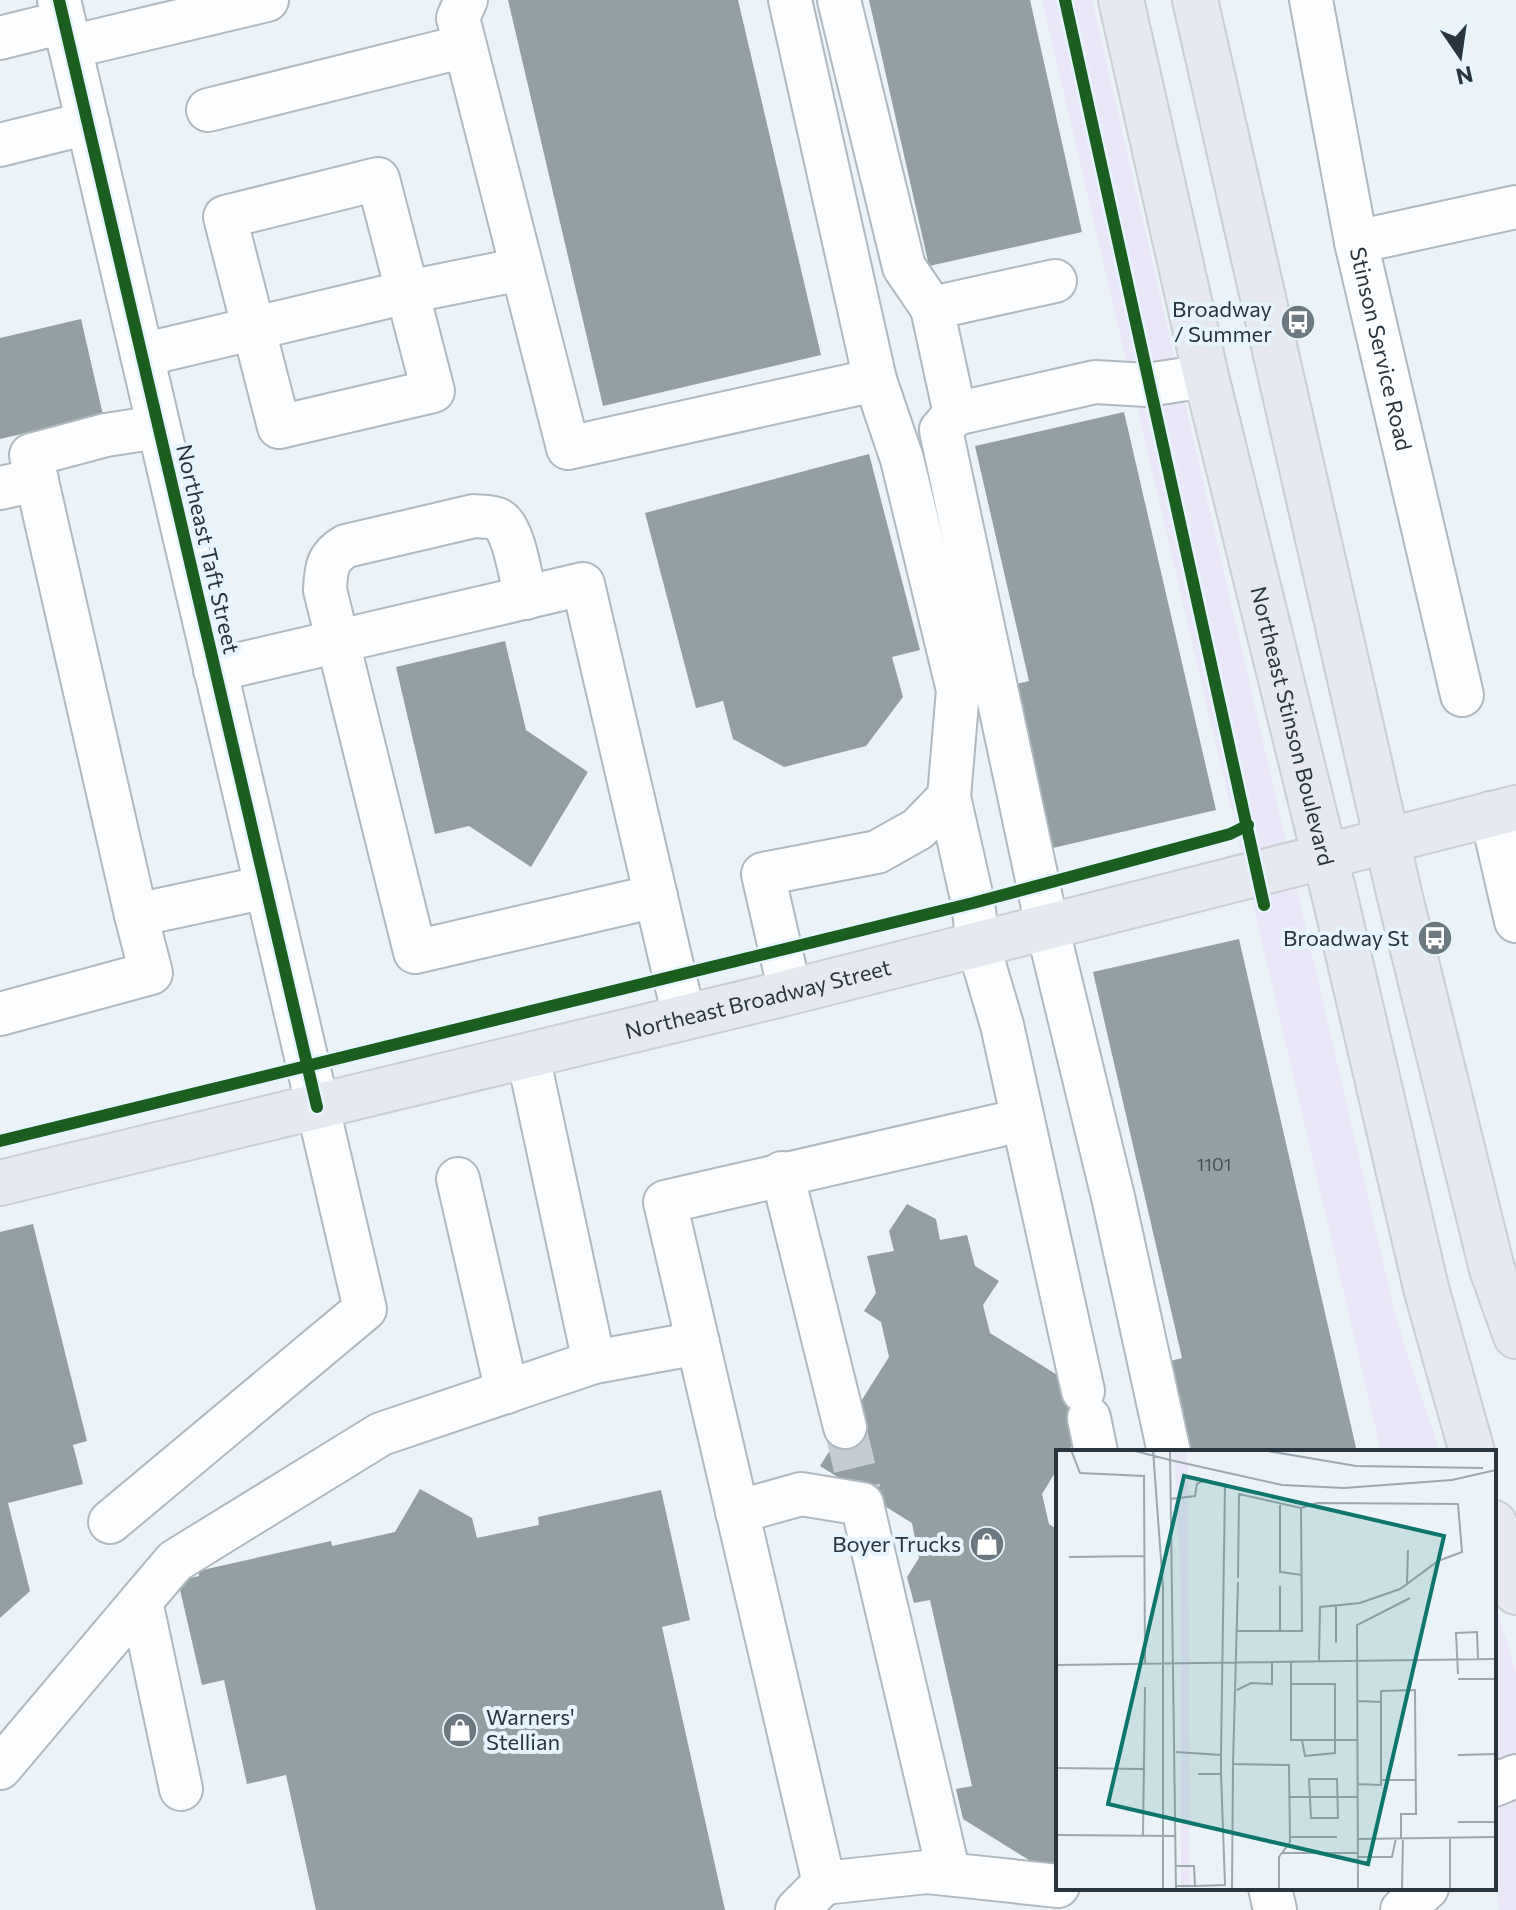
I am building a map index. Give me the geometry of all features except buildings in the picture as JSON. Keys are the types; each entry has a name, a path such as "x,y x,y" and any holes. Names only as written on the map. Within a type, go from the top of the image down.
{"main road":[{"name":"Northeast Stinson Boulevard","path":"1121,0 1206,376 1426,1288 1471,1450"},
{"path":"1195,0 1399,893 1492,1269 1516,1336"},
{"name":"Northeast Broadway Street","path":"0,1183 790,992 1503,810"},
{"path":"1496,1529 1516,1592"}],"street":[{"path":"0,38 64,23 267,0"},
{"path":"466,0 458,18 568,448 875,380"},
{"path":"790,0 875,380 902,459 958,690 949,797 973,903 978,944 1002,1025 1089,1420"},
{"path":"839,0 904,267 932,308 955,414"},
{"name":"Stinson Service Road","path":"1311,0 1356,242 1462,695"},
{"name":"Northeast Taft Street","path":"64,23 365,1309 110,1522"},
{"path":"208,110 465,46"},
{"path":"0,145 88,123"},
{"path":"378,179 433,391 279,427 255,329 225,217 378,179"},
{"path":"1356,242 1516,207"},
{"path":"142,355 407,292 522,269"},
{"path":"932,308 1055,281"},
{"path":"1169,1450 1110,1182 1047,926 941,430 955,414 1095,382 1147,385 1206,376"},
{"path":"0,1014 151,973 18,484 31,455 106,435 158,427"},
{"path":"526,598 509,531 501,521 490,517 474,516 346,546 332,555 326,568 325,590 337,642 415,952 656,896"},
{"path":"215,670 583,584 684,1017"},
{"path":"790,992 763,874 877,852 918,829 949,797"},
{"path":"1503,810 1516,921"},
{"path":"136,915 266,887"},
{"path":"528,1056 594,1362"},
{"path":"1022,1120 665,1202 737,1512 811,1897 927,1872 1056,1886"},
{"path":"782,1173 845,1427"},
{"path":"458,1179 507,1392"},
{"path":"0,1768 175,1561 381,1434 594,1362 698,1343"},
{"path":"737,1512 801,1494 861,1497 949,1874"},
{"path":"141,1601 181,1789"},
{"path":"1496,1784 1516,1776"},
{"path":"1270,1890 1275,1910"},
{"path":"1402,1910 1425,1890"}],"shaded area":[{"path":"1042,0 1092,0 1396,1318 1439,1450 1381,1450"},
{"path":"1496,1606 1516,1672 1516,1910 1499,1910 1496,1884"}],"tunnel":[{"path":"845,1427 860,1491"}],"cycle path":[{"path":"59,0 317,1107"},
{"path":"1065,0 1264,905"},
{"path":"0,1141 973,903 1230,834 1248,825"}],"place":[{"name":"Broadway / Summer","path":"1298,322"},
{"name":"Broadway St","path":"1435,938"},
{"name":"Boyer Trucks","path":"987,1544"},
{"name":"Warners' Stellian","path":"460,1730"}]}
